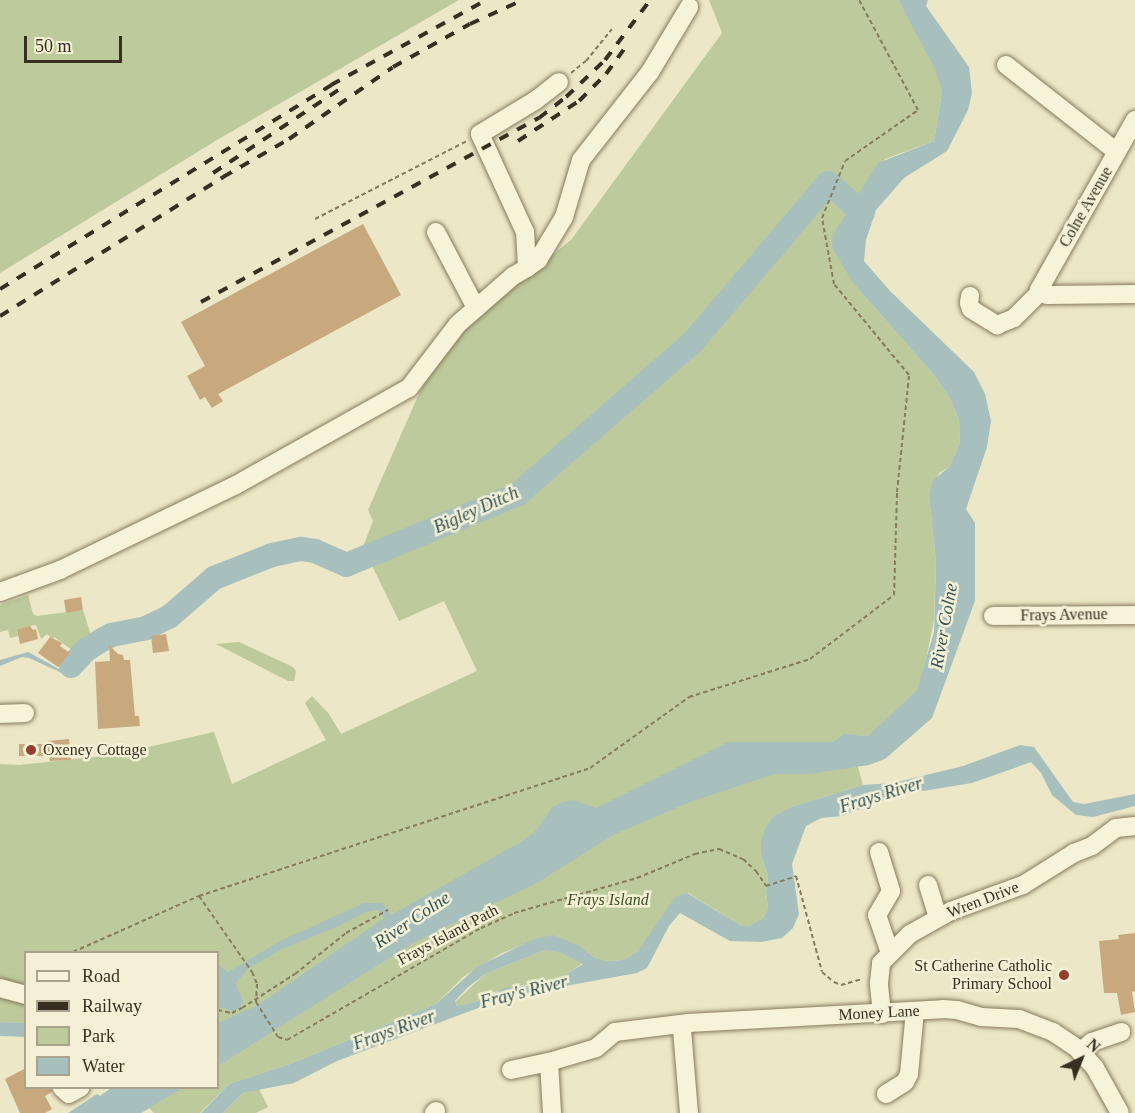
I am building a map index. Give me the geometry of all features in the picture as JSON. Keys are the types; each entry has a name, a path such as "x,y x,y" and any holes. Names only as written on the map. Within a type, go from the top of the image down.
{"street":[{"path":"0,592 60,570 236,485 409,388 440,344 476,308 513,276 538,260 564,217 581,160 650,72 689,7"},
{"path":"1006,65 1117,152"},
{"path":"527,268 525,232 480,134 536,100 559,82"},
{"name":"Colne Avenue","path":"970,296 971,309 997,324 1014,318 1041,293 1041,286 1135,120"},
{"path":"436,232 476,308"},
{"path":"1041,293 1135,294"},
{"name":"Frays Avenue","path":"993,616 1135,615"},
{"path":"0,714 25,713"},
{"name":"Wren Drive","path":"871,974 910,934 938,917 1023,885 1074,853 1092,846 1116,828 1135,826"},
{"path":"879,852 891,891 879,907 877,915 891,953"},
{"path":"928,885 938,917"},
{"path":"871,974 882,1014"},
{"path":"4,988 24,983"},
{"name":"Money Lane","path":"511,1070 596,1048 615,1032 688,1023 957,1010 981,1017 1019,1019 1053,1032 1080,1052 1104,1081 1122,1113"},
{"path":"886,1094 908,1077 915,1011"},
{"path":"688,1023 682,1029 689,1113"},
{"path":"1080,1052 1092,1042 1121,1032"},
{"path":"549,1062 552,1113"},
{"path":"63,1089 69,1094 78,1089"},
{"path":"1122,1113 1135,1110"}],"path":[{"path":"75,951 199,896 590,768 689,697 810,659 894,595 897,492 909,375 834,284 822,218 845,161 918,110 859,0"},
{"path":"559,82 586,61 612,29"},
{"path":"315,219 480,134"},
{"name":"Frays Island Path","path":"255,1000 278,1037 287,1040 471,934 514,913 637,878 695,854 719,849 730,851 756,871 766,886 796,876 822,972 834,982 841,985 871,974"},
{"path":"199,896 252,972 257,984 255,1000"},
{"path":"219,1010 232,1012 240,1009 296,974 346,933 388,910"},
{"path":"555,979 558,992"}],"green space":[{"path":"0,0 459,0 217,140 0,273"},
{"name":"Frays Island","path":"709,0 898,0 936,69 942,91 934,141 885,159 851,207 853,283 934,375 951,400 959,421 960,443 949,467 939,473 929,496 936,562 934,620 922,680 917,690 873,734 849,735 863,785 791,807 775,815 761,842 761,854 768,876 766,891 768,909 763,918 748,926 742,926 688,893 638,951 623,960 607,961 595,958 580,946 520,946 502,953 463,977 436,1004 290,1064 229,1084 200,1113 154,1113 130,1089 219,1089 219,951 24,951 24,1023 0,1022 0,764 19,765 113,755 214,732 232,784 326,740 305,703 312,696 329,714 341,734 477,671 444,601 399,621 363,547 373,521 368,510 421,389 437,361 482,311 571,240 722,33"},
{"path":"28,595 33,614 37,616 83,610 93,642 85,645 67,667 58,667 72,650 47,634 41,639 36,625 17,629 18,636 10,638 8,630 0,632 0,605"},
{"path":"239,642 293,667 296,671 294,681 288,681 216,644"},
{"path":"545,950 561,953 583,963 551,984 524,985 490,993 475,1002 458,1006 455,1002 485,974"},
{"path":"259,1089 268,1107 256,1113 223,1113 243,1093"}],"water":[{"name":"River Colne","path":"898,0 928,0 926,6 969,67 972,93 968,110 947,151 904,178 876,210 866,240 864,261 890,291 974,372 985,394 991,421 987,447 966,509 975,523 975,601 932,718 885,759 869,765 809,774 775,774 690,802 613,835 537,883 413,943 219,1065 219,1023 258,1005 384,918 378,910 366,912 339,926 280,950 249,968 236,983 243,1001 240,1007 233,1011 219,1007 219,966 228,972 282,940 364,903 382,903 391,915 524,840 535,831 553,807 563,802 574,800 596,808 728,742 833,742 844,734 868,736 917,690 934,632 936,562 929,496 932,481 949,467 960,443 959,421 951,400 934,375 853,283 832,248 833,235 878,163 934,141 942,91 935,69"},
{"path":"93,642 95,648 64,674 22,657 0,666 0,660 28,652 59,669 64,668 76,658 78,651"},
{"path":"1020,745 1034,747 1073,802 1084,804 1135,794 1135,806 1093,817 1076,815 1052,795 1041,773 1031,762 972,783 898,795 842,816 821,818 806,826 792,864 799,914 793,928 782,938 761,942 730,941 680,913 669,926 647,968 637,973 510,996 337,1061 294,1083 243,1093 223,1113 201,1113 229,1084 290,1064 436,1004 477,967 534,939 553,935 580,946 595,958 607,961 623,960 638,951 675,897 687,893 742,926 748,926 763,918 768,909 766,891 768,876 761,854 761,842 766,827 775,815 791,807 863,785 893,783 963,766","holes":["545,950 561,953 583,964 551,983 505,988 475,1002 457,1006 455,1001 485,974"]},
{"path":"0,1022 24,1023 24,1037 0,1036"},
{"path":"110,1089 181,1089 141,1113 68,1113 97,1094 100,1096"}],"building":[{"path":"363,224 401,295 218,394 223,401 212,408 205,397 200,400 187,376 205,366 181,322"},
{"path":"81,597 83,610 66,613 64,600"},
{"path":"30,626 33,630 36,629 38,639 20,644 17,629"},
{"path":"166,634 169,651 153,653 151,636"},
{"path":"50,637 62,643 60,646 70,653 58,667 38,653"},
{"path":"109,645 118,654 123,655 124,660 130,660 135,716 139,716 140,726 98,729 95,662 110,661"},
{"path":"69,739 71,760 50,761 49,756 19,756 19,744 48,744 48,741"},
{"path":"1135,933 1135,991 1132,992 1135,1012 1121,1015 1117,993 1104,993 1099,941 1119,939 1118,935"},
{"path":"24,1069 24,1089 51,1089 52,1092 45,1096 52,1109 45,1113 20,1113 5,1079"}],"waterway":[{"name":"Bigley Ditch","path":"71,666 86,650 111,635 146,628 169,617 214,578 272,555 301,549 315,551 346,565 518,494 692,343 828,183 863,213"}],"railway":[{"path":"0,289 331,85 486,0"},
{"path":"0,316 223,177 289,139 393,67 470,24 523,0"},
{"path":"201,302 539,118 566,97 605,60 648,3"},
{"path":"518,141 579,101 606,74 627,45"},
{"path":"213,173 343,87"}],"place":[{"name":"Oxeney Cottage","path":"31,750"},
{"name":"St Catherine Catholic Primary School","path":"1064,975"}],"water label":[{"name":"Frays River","path":"881,795"},
{"name":"Fray's River","path":"524,992"},
{"name":"Frays River","path":"394,1030"}]}
